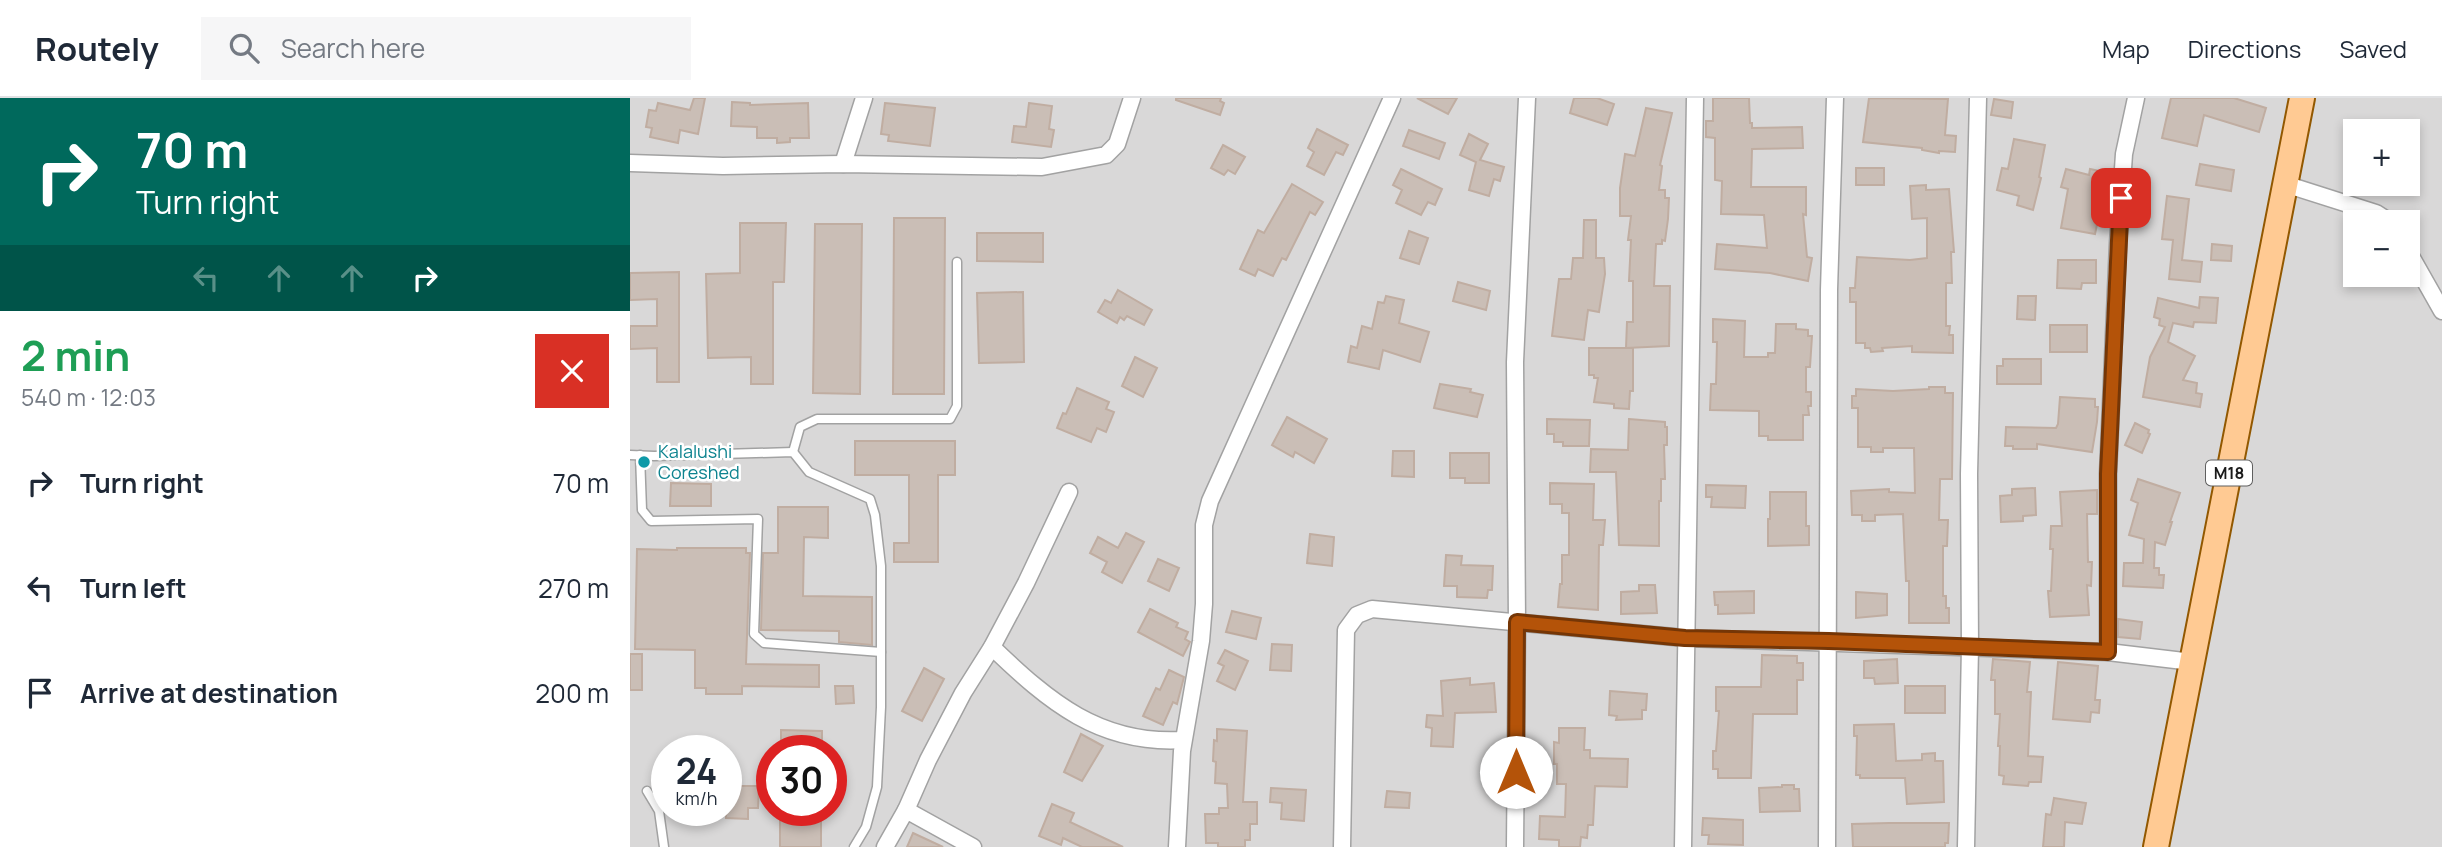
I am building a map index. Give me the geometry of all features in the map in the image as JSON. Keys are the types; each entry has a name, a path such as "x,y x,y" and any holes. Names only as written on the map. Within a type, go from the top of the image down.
{"main road":[{"name":"M18","path":"2156,847 2302,98"}],"street":[{"path":"843,164 864,98"},
{"path":"630,163 1042,167 1074,163 1105,155 1117,144 1132,98"},
{"path":"1177,847 1184,740 1201,641 1204,525 1210,500 1392,98"},
{"path":"1515,847 1516,362 1527,98"},
{"path":"1683,847 1695,98"},
{"path":"1826,847 1829,290 1835,98"},
{"path":"1966,847 1970,647 1969,474 1979,98"},
{"path":"2108,652 2108,474 2117,256 2124,154 2136,98"},
{"path":"2285,184 2367,210"},
{"path":"2420,272 2442,310"},
{"path":"885,847 906,810 963,692 992,647 1026,583 1069,492"},
{"path":"1342,847 1346,630 1357,615 1372,609 1685,638 2108,652 2192,662"},
{"path":"992,647 1026,680 1067,710 1101,729 1160,742 1184,740"},
{"path":"906,810 973,847"}],"lane":[{"path":"793,452 800,427 817,419 950,419 957,405 957,262"},
{"path":"630,455 793,452"},
{"path":"793,452 809,472 870,499 875,515 881,566 881,707 877,787 866,827 854,847"},
{"path":"640,455 642,510 651,521 758,519 754,634 764,643 881,652"},
{"path":"647,791 659,811 664,847"}],"shaded area":[{"path":"630,98 2442,98 2442,847 630,847"}],"building":[{"path":"694,98 705,98 698,134 680,130 678,143 650,137 652,128 646,127 649,110 656,111 658,103 690,110"},
{"path":"1176,98 1221,98 1220,101 1224,103 1220,115"},
{"path":"1417,98 1457,98 1448,114"},
{"path":"1574,98 1597,98 1614,104 1607,125 1570,113"},
{"path":"1713,98 1749,98 1752,128 1802,127 1803,148 1752,149 1751,187 1806,187 1806,215 1803,214 1807,257 1812,258 1808,281 1770,273 1715,269 1717,244 1767,248 1764,215 1721,214 1722,181 1715,180 1715,138 1706,137 1706,121 1713,121"},
{"path":"1869,98 1948,99 1945,135 1956,136 1955,152 1939,153 1922,148 1863,142"},
{"path":"2171,98 2234,98 2266,108 2259,132 2204,115 2197,146 2162,138"},
{"path":"1994,99 2013,102 2011,118 1991,115"},
{"path":"732,102 750,105 808,103 809,138 790,138 790,142 777,143 777,138 757,138 757,127 731,126"},
{"path":"885,103 935,108 930,146 888,141 889,135 881,134"},
{"path":"1029,103 1052,106 1049,129 1054,130 1051,147 1012,142 1014,126 1026,127"},
{"path":"1646,108 1672,113 1660,165 1659,190 1665,190 1665,198 1669,198 1668,219 1665,241 1656,244 1654,286 1670,286 1669,346 1626,348 1627,322 1633,322 1633,281 1629,281 1631,240 1628,240 1631,216 1620,216 1620,188 1625,154 1635,156"},
{"path":"1317,129 1348,145 1343,155 1336,152 1324,175 1307,166 1314,152 1308,148"},
{"path":"1409,130 1445,143 1439,159 1403,146"},
{"path":"1469,134 1488,144 1480,160 1504,167 1500,181 1494,179 1489,196 1469,190 1476,162 1460,155"},
{"path":"2014,139 2045,145 2033,210 2017,205 2019,196 1997,190 2002,168 2008,169"},
{"path":"1223,145 1245,157 1235,174 1228,170 1224,175 1211,168"},
{"path":"2200,164 2234,170 2231,191 2196,185"},
{"path":"1856,168 1884,168 1884,185 1856,185"},
{"path":"1401,169 1442,189 1435,205 1428,202 1421,215 1396,203 1402,190 1393,185"},
{"path":"2066,169 2089,175 2090,169 2104,172 2095,214 2099,215 2095,234 2061,228 2068,189 2061,187"},
{"path":"1292,184 1323,202 1315,215 1310,212 1286,260 1282,258 1273,276 1258,269 1255,276 1240,269 1258,230 1264,233"},
{"path":"1926,185 1926,190 1949,189 1954,252 1951,252 1952,283 1946,283 1946,326 1950,326 1949,335 1953,335 1953,353 1912,352 1912,346 1882,348 1883,351 1871,352 1870,348 1865,348 1865,343 1856,343 1856,302 1850,302 1850,288 1855,288 1857,257 1910,260 1927,258 1927,218 1912,219 1910,186"},
{"path":"2167,196 2189,199 2182,260 2202,262 2200,282 2169,279 2173,240 2162,239"},
{"path":"894,218 945,218 944,394 893,394"},
{"path":"1584,220 1596,220 1596,258 1604,258 1605,274 1599,312 1588,310 1584,340 1552,336 1559,279 1571,279 1573,258 1583,258"},
{"path":"740,223 786,223 784,282 773,282 773,384 751,384 751,357 708,358 706,274 740,273"},
{"path":"815,224 862,224 860,394 813,393"},
{"path":"1409,231 1428,238 1419,264 1400,258"},
{"path":"977,233 1043,233 1043,262 977,261"},
{"path":"2212,244 2232,246 2231,261 2211,260"},
{"path":"2058,260 2096,260 2096,283 2082,283 2081,289 2057,288"},
{"path":"679,272 679,382 657,382 657,348 630,349 630,326 657,326 657,299 630,300 630,273"},
{"path":"1458,282 1490,291 1486,310 1453,301"},
{"path":"1118,290 1152,310 1144,325 1127,316 1124,320 1120,317 1117,323 1098,312 1105,300 1111,303"},
{"path":"1023,292 1024,362 979,363 977,293"},
{"path":"1386,296 1404,300 1399,323 1429,332 1420,362 1383,350 1379,369 1348,362 1351,346 1357,348 1362,326 1372,329 1378,302 1384,303"},
{"path":"2018,296 2036,296 2035,320 2017,319"},
{"path":"2200,297 2218,298 2216,323 2194,322 2193,327 2173,323 2168,342 2195,356 2183,380 2197,383 2196,393 2202,394 2200,407 2143,397 2150,357 2165,327 2159,325 2160,319 2154,317 2158,298 2199,308"},
{"path":"1713,319 1745,321 1744,357 1768,357 1768,353 1775,353 1776,324 1796,324 1796,329 1808,330 1808,336 1812,336 1810,367 1806,367 1806,392 1811,392 1811,406 1808,406 1809,415 1803,415 1803,440 1768,440 1768,436 1759,436 1759,411 1710,410 1711,384 1716,384 1717,342 1713,342"},
{"path":"2050,325 2087,325 2087,352 2050,352"},
{"path":"1589,348 1633,348 1633,391 1630,391 1629,409 1594,402 1598,378 1589,375"},
{"path":"1135,357 1157,368 1143,397 1122,386"},
{"path":"2003,359 2041,359 2041,384 1997,384 1997,366 2003,366"},
{"path":"1440,384 1471,389 1470,392 1483,395 1477,417 1434,408"},
{"path":"1945,387 1945,393 1953,393 1952,479 1940,479 1939,520 1948,520 1947,546 1943,546 1943,596 1946,596 1946,608 1949,608 1949,623 1909,623 1909,581 1906,581 1903,514 1875,515 1875,521 1862,521 1862,515 1852,515 1851,491 1889,489 1889,492 1915,493 1914,448 1883,448 1883,452 1871,452 1871,447 1858,447 1858,408 1852,408 1852,396 1856,396 1856,389 1893,391"},
{"path":"1077,388 1109,402 1106,409 1114,412 1106,432 1097,428 1091,442 1057,428"},
{"path":"2060,397 2095,399 2095,407 2098,407 2092,452 2037,444 2037,449 2013,449 2013,446 2005,446 2006,427 2056,428"},
{"path":"1287,417 1327,439 1314,463 1295,452 1293,457 1272,445"},
{"path":"1547,419 1590,420 1589,446 1563,446 1563,442 1554,442 1554,434 1547,434"},
{"path":"1629,419 1665,422 1667,427 1667,445 1664,445 1665,479 1661,479 1659,501 1659,546 1619,545 1616,472 1590,472 1591,449 1628,450"},
{"path":"2135,423 2149,430 2150,434 2142,453 2125,445"},
{"path":"855,441 955,441 955,475 938,475 938,562 894,562 894,543 909,543 909,475 855,475"},
{"path":"1393,451 1414,451 1414,477 1392,476"},
{"path":"1450,453 1489,453 1489,483 1465,483 1465,478 1450,478"},
{"path":"2138,479 2180,493 2165,545 2155,542 2154,568 2159,568 2159,575 2164,575 2163,588 2123,586 2124,563 2143,563 2144,539 2129,535 2138,503 2131,500"},
{"path":"671,483 711,484 711,506 670,506"},
{"path":"1550,483 1594,484 1593,520 1605,520 1603,545 1599,545 1598,610 1558,607 1562,584 1562,555 1569,555 1569,513 1562,513 1562,504 1550,504"},
{"path":"1706,485 1746,486 1745,508 1711,507 1712,497 1706,497"},
{"path":"2035,488 2036,515 2023,516 2023,521 2001,522 2000,496 2012,495 2012,489"},
{"path":"2097,490 2097,514 2087,514 2088,562 2092,562 2091,586 2087,585 2089,615 2050,617 2048,591 2051,591 2053,549 2050,549 2051,526 2062,526 2060,492"},
{"path":"1770,492 1806,492 1809,545 1768,546"},
{"path":"778,507 828,507 828,538 804,537 803,596 872,597 872,645 839,642 839,631 761,630 763,553 778,553"},
{"path":"1126,533 1144,542 1122,583 1102,572 1107,562 1090,553 1098,537 1118,548"},
{"path":"1310,534 1334,537 1332,566 1307,563"},
{"path":"746,548 746,553 750,553 746,664 819,665 819,687 742,686 742,694 706,694 706,688 695,688 695,650 635,649 637,549"},
{"path":"1446,555 1462,556 1461,565 1493,566 1492,590 1488,590 1487,598 1457,597 1457,586 1444,586"},
{"path":"1158,559 1179,568 1169,591 1148,581"},
{"path":"1639,585 1655,585 1657,613 1621,614 1621,592 1639,591"},
{"path":"1754,591 1754,613 1718,614 1714,592"},
{"path":"1856,592 1887,594 1887,615 1856,618"},
{"path":"1150,609 1178,623 1176,627 1188,632 1185,639 1190,642 1183,656 1138,632"},
{"path":"1232,611 1261,618 1256,639 1226,632"},
{"path":"2118,619 2142,622 2140,639 2118,637"},
{"path":"1272,644 1292,645 1291,671 1270,670"},
{"path":"1225,650 1248,661 1235,690 1217,681 1224,666 1218,663"},
{"path":"630,654 642,654 642,690 630,690"},
{"path":"1762,655 1797,656 1797,663 1803,663 1803,680 1797,680 1797,714 1753,714 1751,778 1718,778 1718,769 1713,769 1719,711 1716,711 1716,687 1761,687"},
{"path":"1897,659 1898,683 1875,684 1874,678 1864,678 1864,661"},
{"path":"1993,659 2030,662 2027,692 2031,692 2028,756 2043,757 2041,782 2029,782 2028,786 2003,784 2004,776 1999,775 2000,714 1995,714 1995,680 1991,680"},
{"path":"2058,662 2098,666 2095,700 2100,700 2099,713 2091,712 2090,722 2053,719"},
{"path":"924,668 944,679 922,721 902,711"},
{"path":"1169,670 1184,677 1177,704 1173,702 1163,725 1143,716 1156,688 1160,690"},
{"path":"1470,678 1470,685 1494,683 1496,712 1455,713 1453,747 1431,746 1432,728 1426,727 1427,715 1443,716 1441,681"},
{"path":"835,686 853,686 854,703 836,704"},
{"path":"1905,686 1945,686 1945,713 1905,713"},
{"path":"1610,691 1647,694 1646,710 1642,710 1642,719 1616,720 1617,716 1609,715"},
{"path":"1894,724 1896,761 1922,760 1922,754 1935,753 1935,761 1943,761 1944,802 1907,804 1905,778 1860,778 1860,775 1856,775 1857,736 1854,736 1854,725"},
{"path":"1559,728 1585,728 1584,750 1590,750 1590,758 1628,759 1627,787 1595,786 1593,825 1588,825 1587,838 1581,837 1580,847 1559,847 1559,840 1539,839 1540,816 1565,817 1566,784 1557,784 1557,764 1554,764 1554,742 1559,743"},
{"path":"1217,729 1247,731 1243,802 1257,802 1257,824 1250,824 1250,840 1245,840 1245,847 1218,847 1218,843 1206,843 1205,814 1219,814 1219,808 1228,808 1227,784 1215,783 1216,762 1213,761"},
{"path":"781,730 822,731 822,735 781,735"},
{"path":"1081,734 1103,746 1082,781 1064,772"},
{"path":"1794,785 1794,789 1799,789 1800,811 1760,812 1759,788"},
{"path":"742,786 756,786 756,808 748,808 748,819 742,819"},
{"path":"1271,788 1306,790 1304,821 1281,819 1282,803 1270,802"},
{"path":"1387,791 1410,793 1409,808 1385,807"},
{"path":"2054,798 2086,803 2082,824 2065,822 2064,847 2043,847 2046,814 2051,815"},
{"path":"1052,804 1074,813 1070,822 1123,847 1082,847 1063,838 1061,845 1039,836"},
{"path":"1703,818 1743,820 1743,845 1708,844 1709,835 1702,835"},
{"path":"1949,823 1948,843 1945,843 1945,847 1853,847 1852,824"},
{"path":"780,826 821,826 821,847 780,847"},
{"path":"913,833 943,847 907,847"}],"place":[{"name":"Kalalushi Coreshed","path":"644,462"}],"route":[{"path":"1516,772 1517,622 1685,638 2108,652 2108,474 2121,198"}]}
